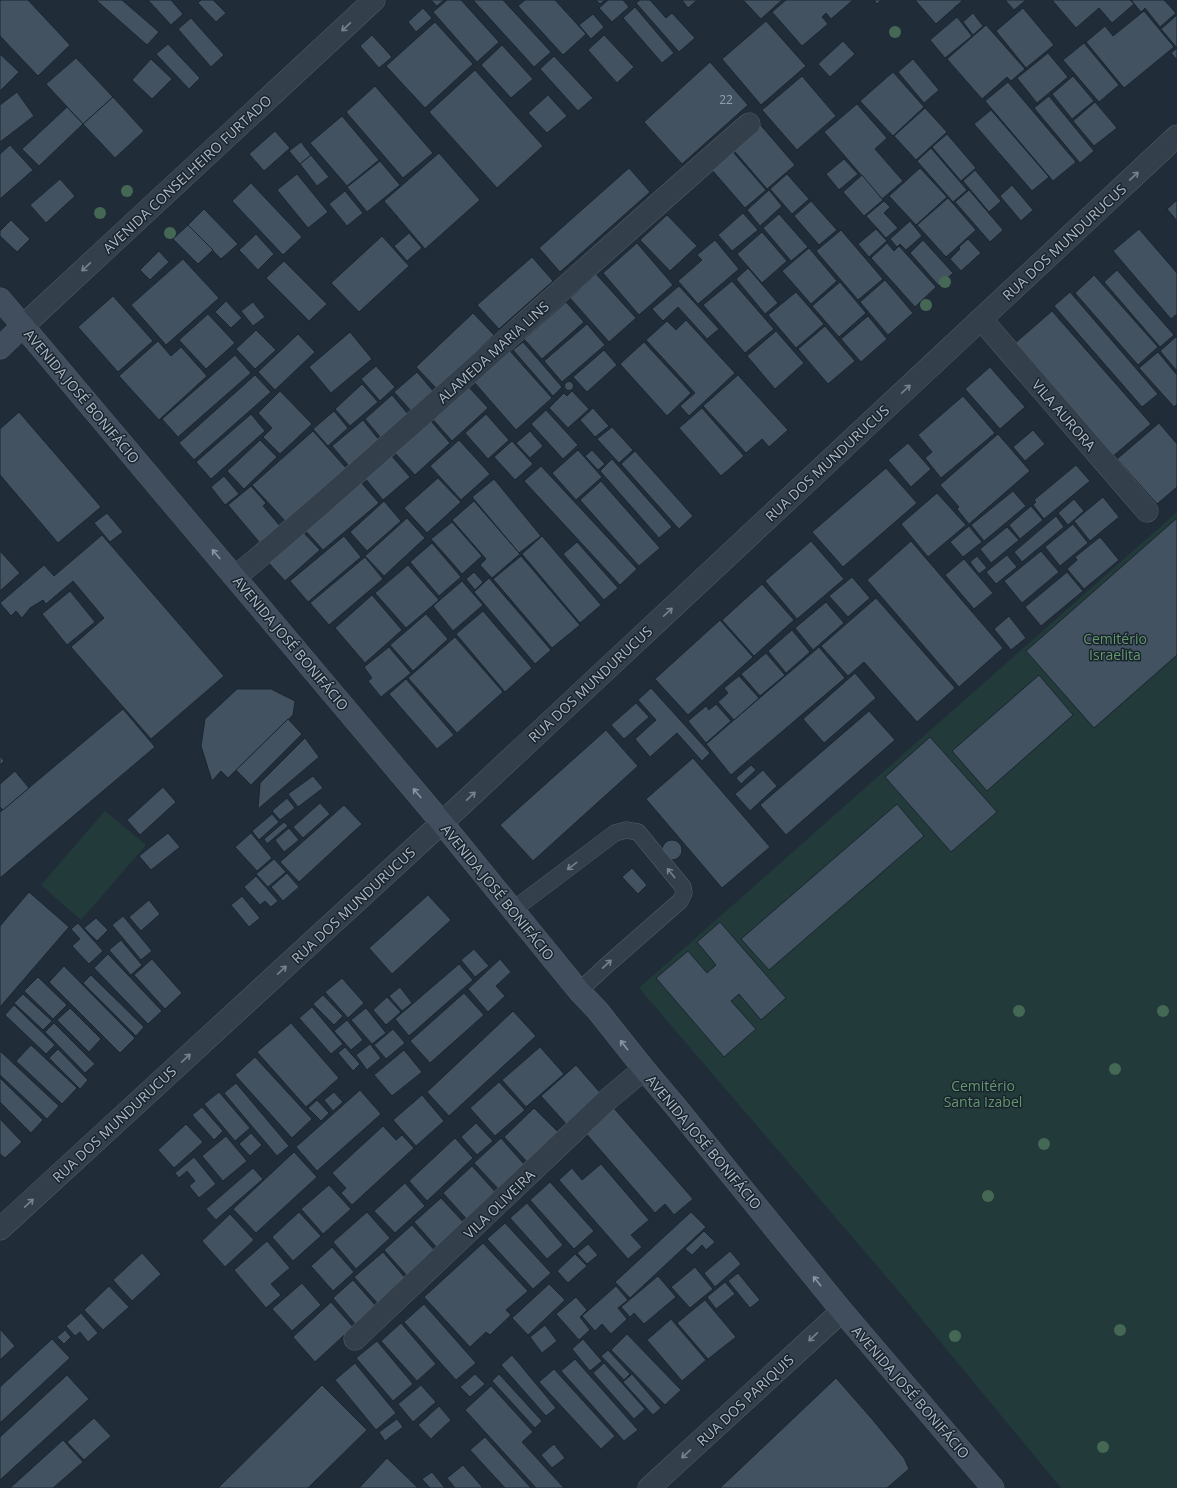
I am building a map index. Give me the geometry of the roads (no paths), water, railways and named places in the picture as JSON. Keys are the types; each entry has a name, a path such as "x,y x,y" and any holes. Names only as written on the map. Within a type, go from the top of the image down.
{"main road":[{"name":"AVENIDA JOSÉ BONIFÁCIO","path":"0,299 442,823 579,991 598,1011 842,1311 993,1488"},
{"name":"AVENIDA CONSELHEIRO FURTADO","path":"0,348 23,326"}],"street":[{"name":"AVENIDA CONSELHEIRO FURTADO","path":"23,326 374,0"},
{"name":"ALAMEDA MARIA LINS","path":"235,577 499,347 632,226 749,124"},
{"name":"RUA DOS MUNDURUCUS","path":"0,1229 442,823 1177,136"},
{"name":"VILA AURORA","path":"981,319 1148,511"},
{"name":"VILA OLIVEIRA","path":"355,1339 607,1100 644,1069"},
{"name":"RUA DOS PARIQUIS","path":"649,1488 842,1311"}],"lane":[{"path":"513,910 615,833 626,830 638,832 683,887 684,893 680,901 607,964 579,991"}],"park label":[{"name":"Cemitério Israelita","path":"1115,646"},
{"name":"Cemitério Santa Izabel","path":"983,1094"}]}
